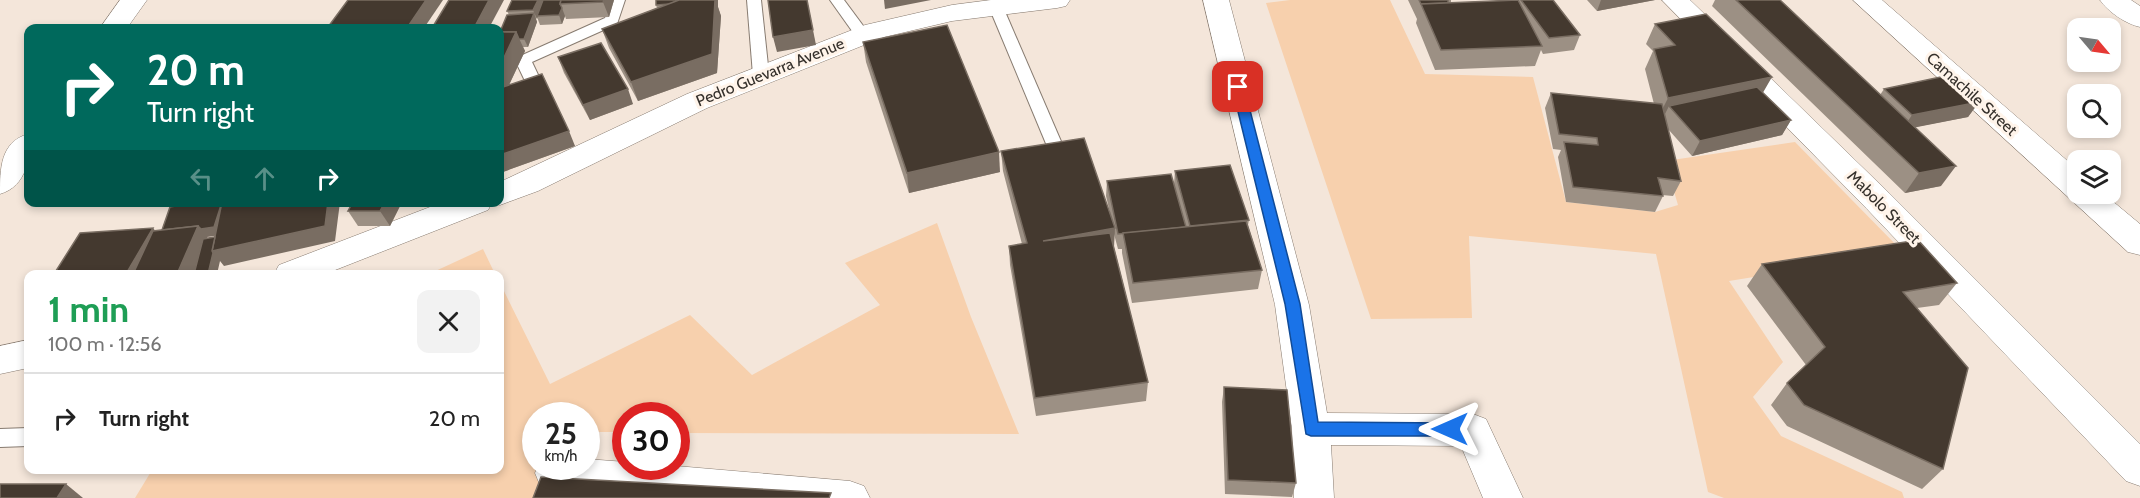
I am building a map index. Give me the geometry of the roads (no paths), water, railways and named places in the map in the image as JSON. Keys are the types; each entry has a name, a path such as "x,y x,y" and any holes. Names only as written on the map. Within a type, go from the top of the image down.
{"street":[{"path":"116,24 134,0"},
{"name":"Pedro Guevarra Avenue","path":"504,192 527,183 567,152 862,35 952,13 1057,0"},
{"path":"1216,0 1292,304 1311,429 1314,498"},
{"name":"Mabolo Street","path":"1675,0 1878,201 2140,469"},
{"name":"Camachile Street","path":"1866,0 2067,178"},
{"path":"2113,0 2140,19"},
{"path":"0,183 24,150"},
{"path":"2095,204 2140,243"},
{"path":"301,270 464,207"},
{"path":"0,360 24,355"},
{"path":"1311,429 1473,430 1503,498"},
{"path":"600,477 850,498"}],"lane":[{"path":"547,112 523,60 612,21 618,0"},
{"path":"754,0 761,75"},
{"path":"837,0 862,35"},
{"path":"996,7 1055,146"},
{"path":"0,438 24,437"}]}
